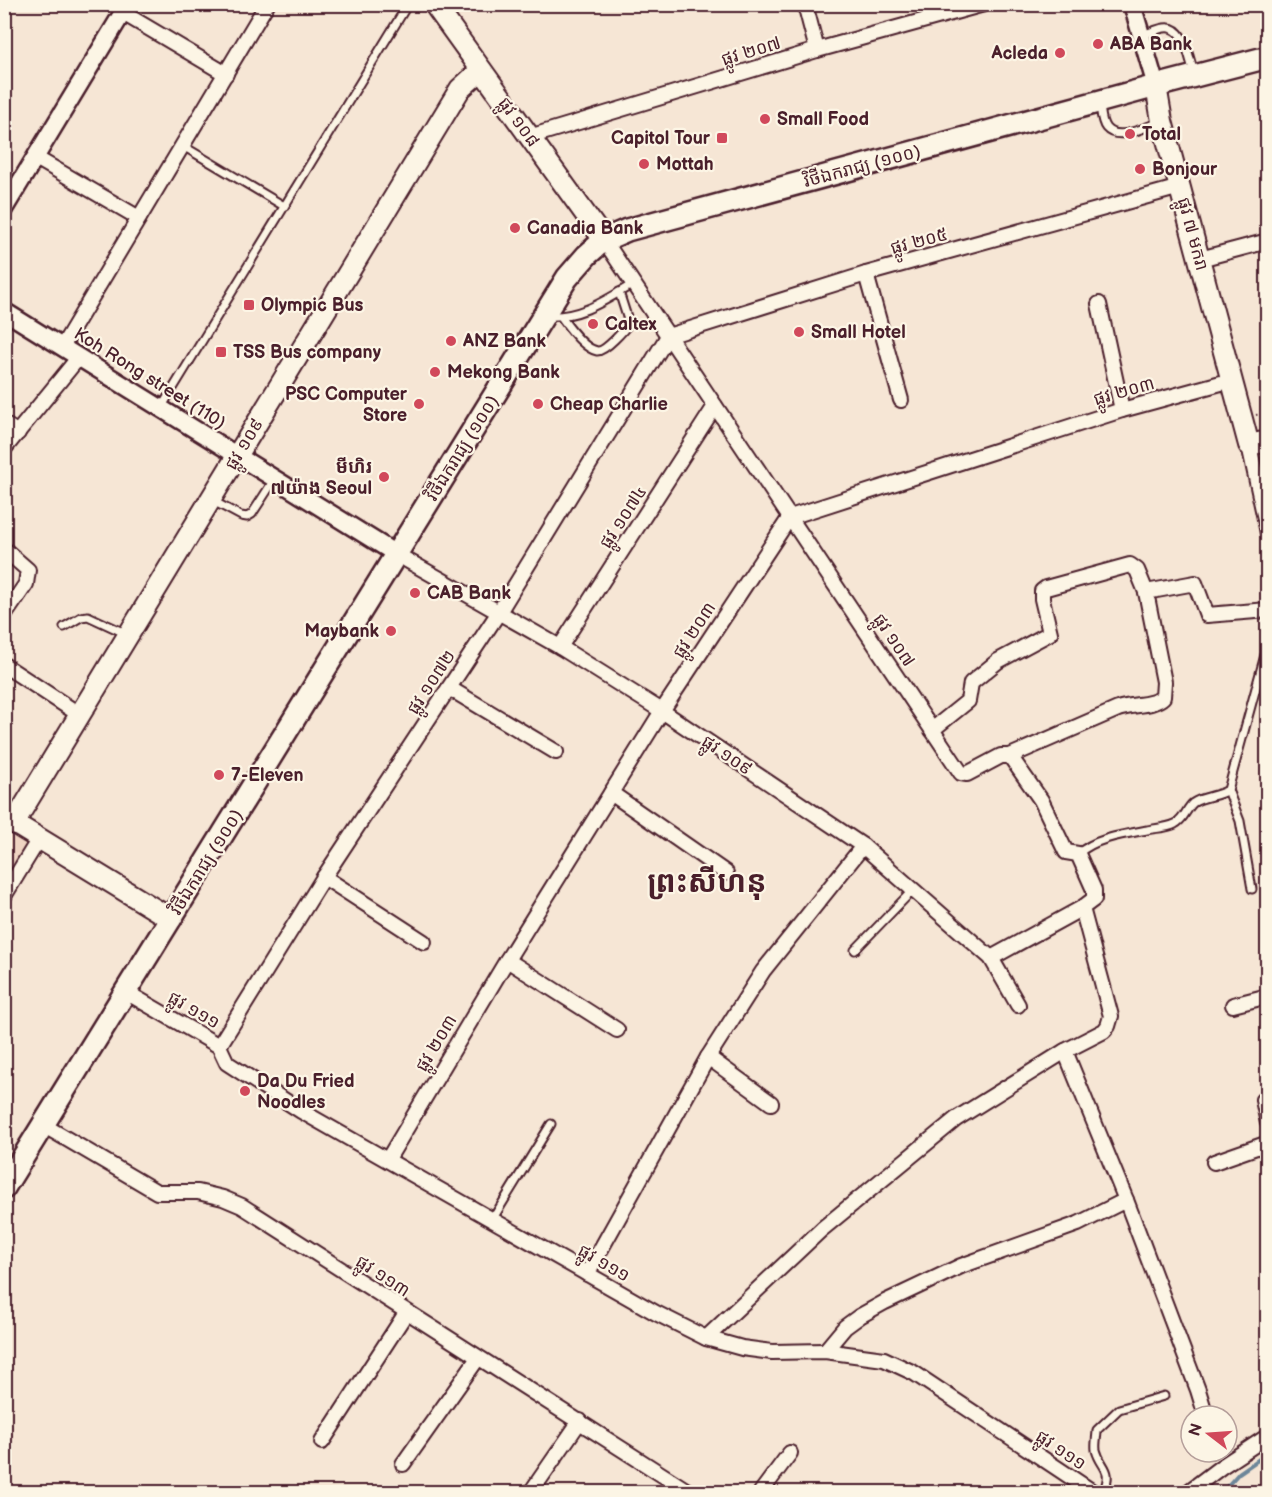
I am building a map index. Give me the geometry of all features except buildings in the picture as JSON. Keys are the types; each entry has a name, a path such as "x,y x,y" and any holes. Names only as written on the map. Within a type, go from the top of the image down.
{"main road":[{"name":"ផ្លូវ ១០៨","path":"434,4 604,240"},
{"name":"វិថីឯករាជ្យ (១០០)","path":"4,1188 396,554 553,317 567,278 586,255 604,240 627,230 1268,57"},
{"name":"ផ្លូវ ១០៩","path":"9,820 80,715 460,89 481,70"},
{"name":"ផ្លូវ ៧ មករា","path":"1156,86 1162,121 1232,380 1258,443"},
{"path":"9,820 171,919"}],"street":[{"path":"63,347 267,4"},
{"path":"805,4 817,50"},
{"name":"ផ្លូវ ២០៧","path":"530,137 817,50 984,4"},
{"name":"ផ្លូវ ៧ មករា","path":"1132,4 1156,86"},
{"path":"4,209 126,9 226,74"},
{"path":"36,158 139,218"},
{"name":"ផ្លូវ ២០៥","path":"668,336 866,274 1180,187"},
{"name":"ផ្លូវ ១០៧","path":"604,240 964,775 1001,756 1010,756"},
{"path":"1200,259 1268,241"},
{"path":"866,274 901,400"},
{"path":"1099,304 1122,410"},
{"name":"Koh Rong street (110)","path":"4,311 396,554"},
{"name":"ផ្លូវ ១០៧២","path":"219,1046 324,877 499,612 668,336"},
{"path":"4,449 79,357"},
{"name":"ផ្លូវ ២០៣","path":"388,1159 507,960 662,711 790,517 1122,410 1232,380"},
{"name":"ផ្លូវ ១០៧៤","path":"560,647 716,406"},
{"path":"4,424 18,433"},
{"path":"1258,443 1268,533"},
{"path":"4,549 28,570 26,584 4,616"},
{"name":"ផ្លូវ ១០៩","path":"396,554 560,647 662,711 863,846 991,958 1017,1005"},
{"path":"932,730 968,701 971,682 998,661 1050,633 1042,591 1130,565 1137,570 1146,592 1164,682 1163,697 1159,701 1118,709 1010,756 1041,800 1066,852 1078,854 1095,896 1083,908 991,958"},
{"path":"1146,592 1195,583 1207,615 1268,610"},
{"path":"4,665 80,715"},
{"path":"449,688 556,752"},
{"path":"611,793 726,873"},
{"path":"4,896 39,839"},
{"path":"587,1274 708,1057 763,971 863,846"},
{"path":"324,877 424,942"},
{"path":"706,1338 822,1229 956,1119 1065,1051 1104,1031 1111,1016 1083,908"},
{"path":"507,960 617,1030"},
{"name":"ផ្លូវ ១១១","path":"126,992 219,1046 227,1063 301,1111 656,1313 706,1338 742,1348 772,1352 825,1351 884,1359 914,1373 1093,1492"},
{"path":"1233,1005 1268,996"},
{"path":"1065,1051 1126,1200 1202,1404"},
{"path":"708,1057 771,1103"},
{"path":"1268,1097 1263,1100 1268,1123"},
{"name":"ផ្លូវ ១១៣","path":"43,1125 157,1192 198,1192 223,1198 242,1206 689,1492"},
{"path":"1214,1162 1268,1143"},
{"path":"825,1351 845,1327 885,1302 961,1266 1078,1224 1126,1200"},
{"path":"322,1442 406,1313"},
{"path":"403,1464 477,1358"},
{"path":"531,1492 580,1421"},
{"path":"1188,1492 1268,1436"},
{"path":"761,1492 790,1453"}],"lane":[{"path":"161,408 408,4"},
{"path":"1141,36 1167,27 1181,35 1195,76"},
{"path":"1099,101 1104,126 1111,132 1119,134 1162,121"},
{"path":"183,146 285,206"},
{"path":"553,317 580,313 633,284"},
{"path":"553,317 592,349 603,350 626,329 629,323 619,292"},
{"path":"211,500 247,518 275,479"},
{"path":"64,627 81,617 88,616 128,634"},
{"path":"1252,889 1240,821 1228,790 1268,644"},
{"path":"1078,854 1086,847 1098,842 1138,831 1173,825 1180,821 1192,804 1228,790"},
{"path":"855,950 913,890"},
{"path":"492,1220 551,1124"},
{"path":"1103,1492 1108,1482 1106,1469 1096,1450 1097,1430 1119,1409 1164,1396"}],"shaded area":[{"path":"5,824 39,845 5,899"}],"waterway":[{"path":"1222,1492 1239,1473 1268,1453"}],"place":[{"name":"ABA Bank","path":"1098,44"},
{"name":"Acleda","path":"1060,53"},
{"name":"Small Food","path":"765,119"},
{"name":"Total","path":"1130,134"},
{"name":"Capitol Tour","path":"722,138"},
{"name":"Mottah","path":"644,164"},
{"name":"Bonjour","path":"1140,169"},
{"name":"Canadia Bank","path":"515,228"},
{"name":"Olympic Bus","path":"249,305"},
{"name":"Caltex","path":"593,324"},
{"name":"Small Hotel","path":"799,332"},
{"name":"ANZ Bank","path":"451,341"},
{"name":"TSS Bus company","path":"221,352"},
{"name":"Mekong Bank","path":"435,372"},
{"name":"PSC Computer Store","path":"419,404"},
{"name":"Cheap Charlie","path":"538,404"},
{"name":"មីហិរ ៧យ៉ាង Seoul","path":"384,477"},
{"name":"CAB Bank","path":"415,593"},
{"name":"Maybank","path":"391,631"},
{"name":"7-Eleven","path":"219,775"},
{"name":"Da Du Fried Noodles","path":"245,1091"}],"district":[{"name":"ព្រះសីហនុ","path":"707,882"}]}
